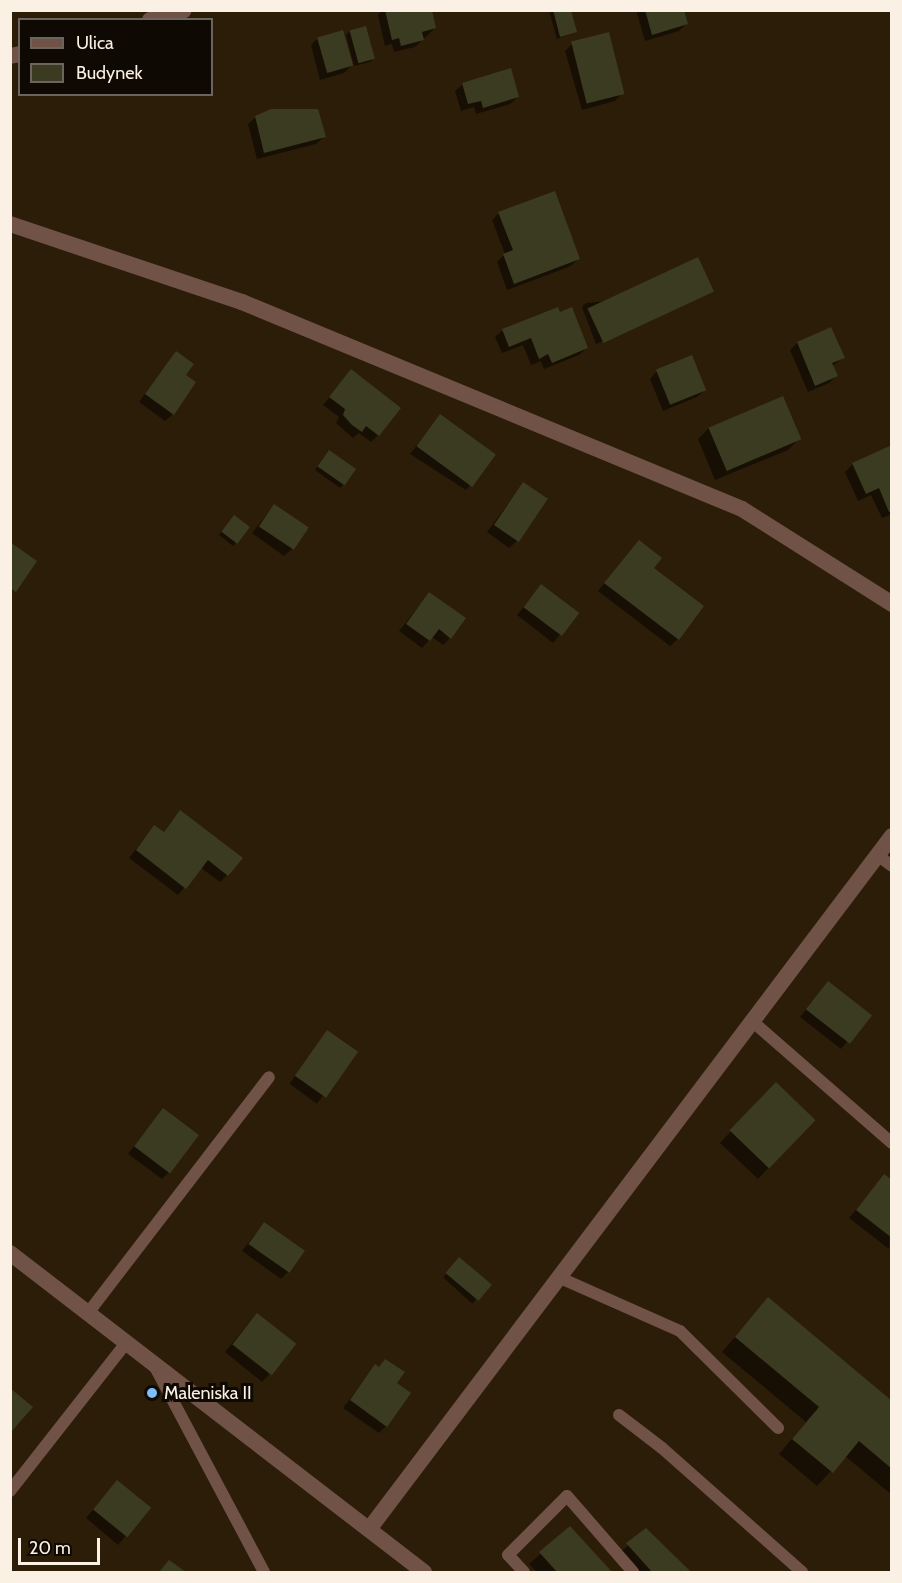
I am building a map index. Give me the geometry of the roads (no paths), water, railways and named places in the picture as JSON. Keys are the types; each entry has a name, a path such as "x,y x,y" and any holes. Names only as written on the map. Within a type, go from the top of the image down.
{"street":[{"path":"157,18 184,10"},
{"path":"10,224 242,302 742,509 891,604"},
{"path":"370,1528 891,836"},
{"path":"10,1253 370,1528 424,1572"}],"lane":[{"path":"878,855 891,866"},
{"path":"752,1021 891,1143"},
{"path":"88,1313 270,1077"},
{"path":"558,1277 680,1331 778,1428"},
{"path":"10,1491 127,1342"},
{"path":"152,1361 264,1572"},
{"path":"619,1415 662,1448 802,1572"},
{"path":"524,1572 508,1555 567,1496 633,1572"}],"place":[{"name":"Maleniska II","path":"152,1393"}]}
